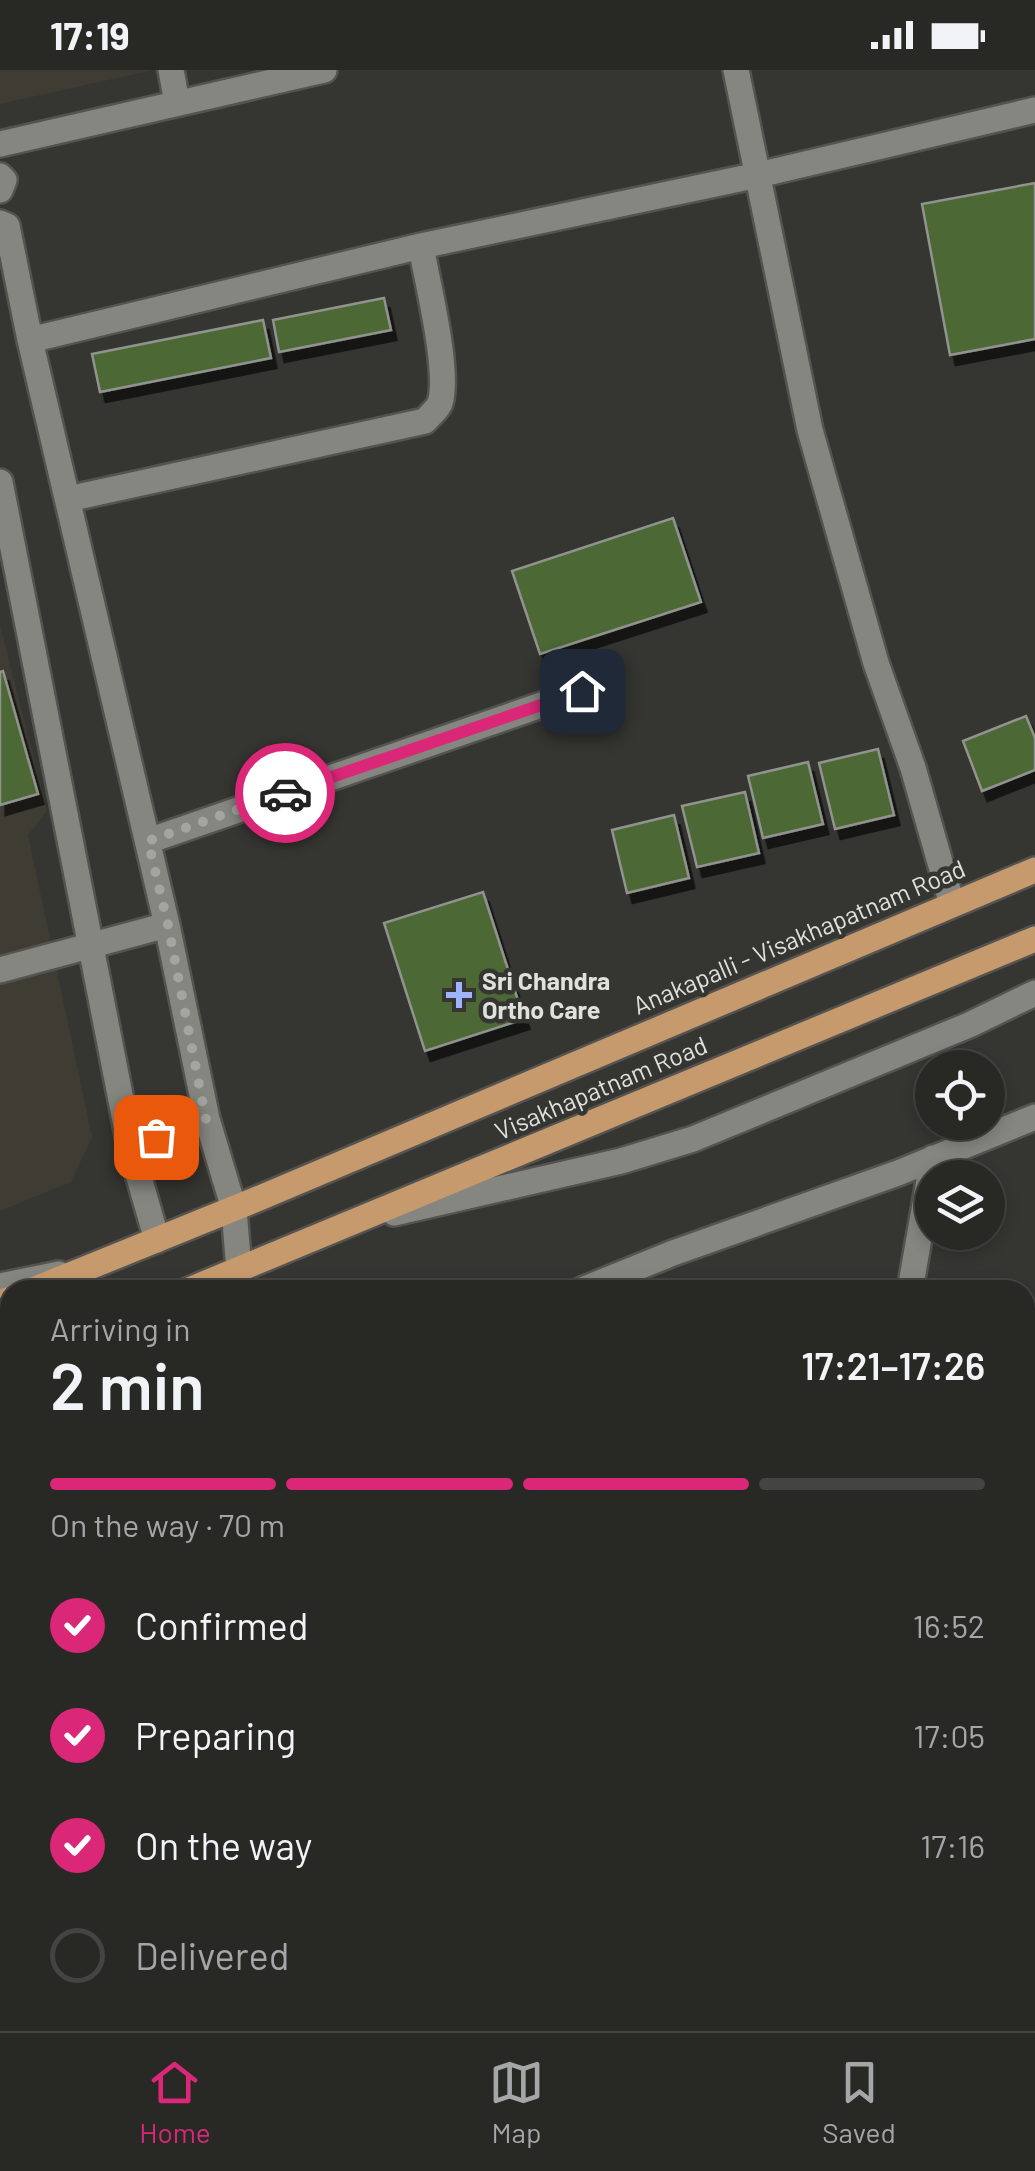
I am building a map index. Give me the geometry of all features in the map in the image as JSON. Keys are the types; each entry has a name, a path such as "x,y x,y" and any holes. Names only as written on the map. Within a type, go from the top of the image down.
{"main road":[{"name":"Anakapalli - Visakhapatnam Road","path":"58,1280 1035,870"},
{"name":"Visakhapatnam Road","path":"214,1280 1035,939"}],"street":[{"path":"172,70 177,103"},
{"path":"0,144 177,103 270,76 324,70"},
{"path":"736,70 810,430 876,664 913,768 952,904"},
{"path":"30,340 420,246 758,175 1035,110"},
{"path":"0,176 4,180 0,190"},
{"path":"0,222 7,226 30,340 168,925 206,1120 234,1209 239,1270"},
{"path":"68,499 425,421 439,406 442,388 441,357 420,246"},
{"path":"0,482 130,1146 157,1240"},
{"path":"148,841 582,691"},
{"path":"0,970 168,925"},
{"path":"355,1222 621,1161 694,1139 1035,994"},
{"path":"607,1280 1035,1118"},
{"path":"130,1146 206,1120"},
{"path":"912,1280 933,1158"},
{"path":"29,1280 87,1268"}],"shaded area":[{"path":"0,70 153,70 0,104"},
{"path":"0,625 47,811 28,835 92,1137 71,1182 0,1211"}],"building":[{"path":"1035,183 1035,339 950,355 922,204"},
{"path":"384,298 391,330 279,352 273,320"},
{"path":"263,320 271,358 100,392 92,354"},
{"path":"673,518 701,602 540,654 512,571"},
{"path":"3,671 38,794 0,805 0,672"},
{"path":"1026,716 1035,738 1035,770 982,791 963,741"},
{"path":"878,749 894,815 835,829 819,763"},
{"path":"808,762 823,824 763,838 748,776"},
{"path":"745,792 759,853 697,867 682,806"},
{"path":"674,815 689,878 627,893 612,830"},
{"path":"483,892 524,1019 425,1051 384,923"}],"way so far":[{"path":"156,1137 206,1120 148,841 285,793"}],"place":[{"name":"Sri Chandra Ortho Care","path":"459,995"}],"route":[{"path":"285,793 582,691"}]}
